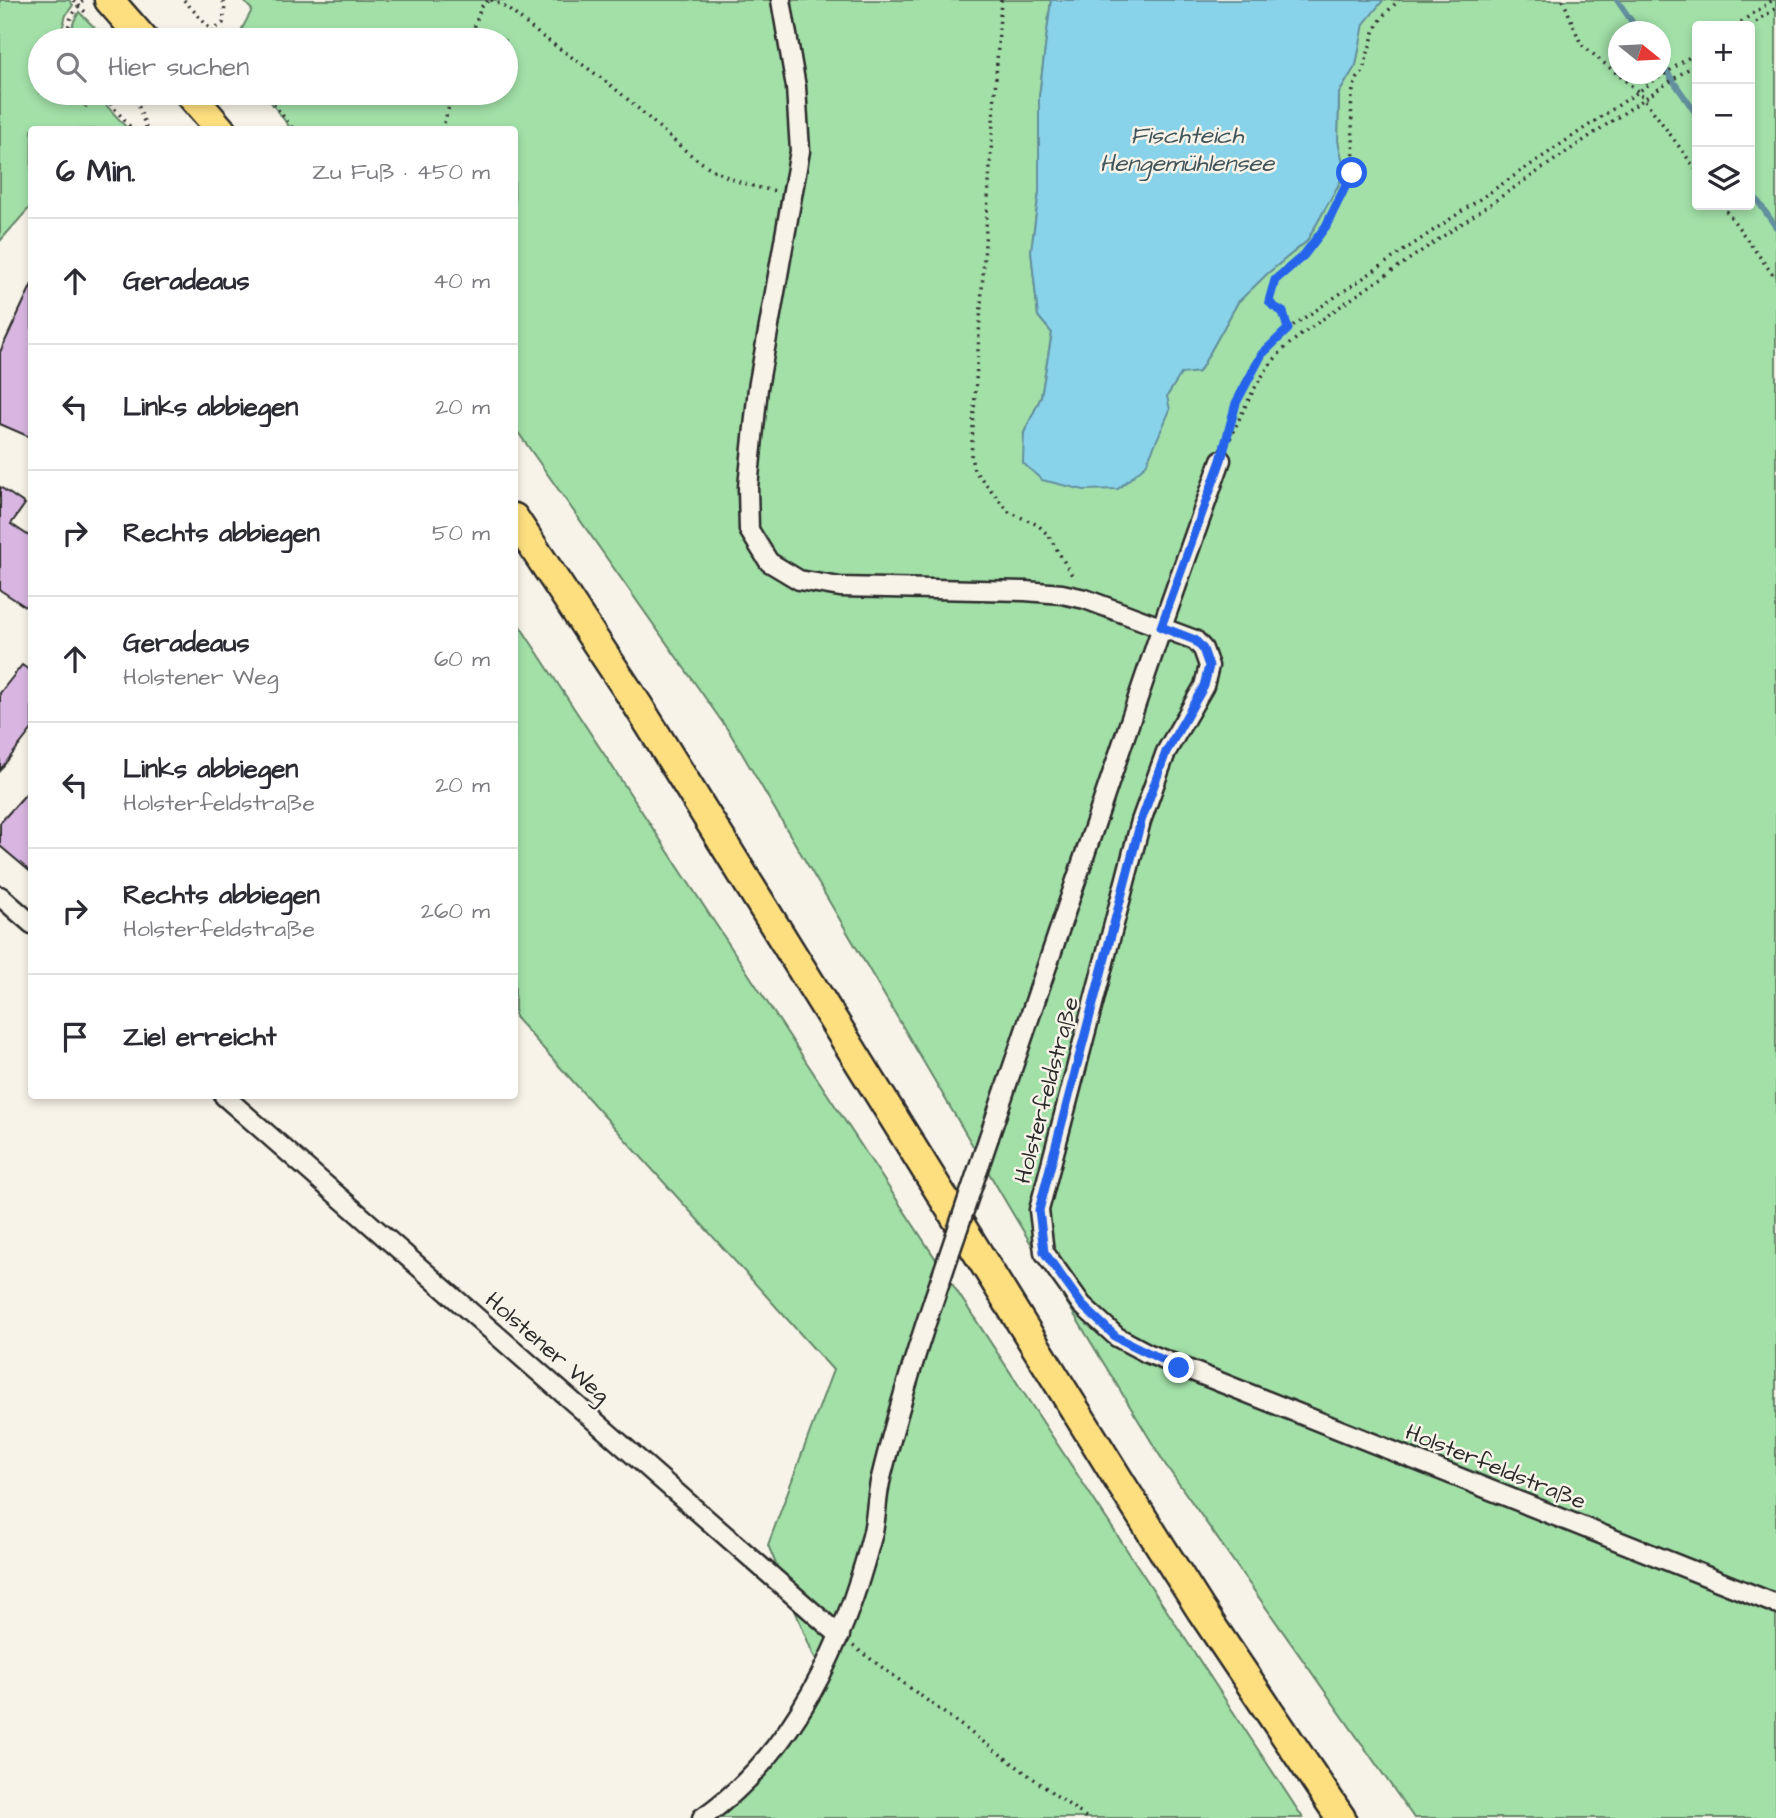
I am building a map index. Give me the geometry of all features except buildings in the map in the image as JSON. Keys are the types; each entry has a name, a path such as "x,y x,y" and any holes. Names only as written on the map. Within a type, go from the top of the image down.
{"main road":[{"path":"97,7 127,28"},
{"path":"200,105 218,126"},
{"path":"518,524 637,704 1130,1498 1341,1818"}],"street":[{"path":"781,0 796,87 800,152 758,388 748,487 749,530 769,562 799,580 840,587 1062,594 1085,599 1161,627"},
{"path":"702,1818 745,1781 774,1747 801,1708 840,1636 873,1534 880,1482 907,1379 1161,627 1221,460"},
{"name":"Holsterfeldstraße","path":"1161,627 1195,640 1203,649 1209,666 1204,686 1166,752 1141,821 1039,1210 1044,1252 1082,1305 1116,1337 1147,1353 1776,1604"},
{"path":"0,896 28,920"},
{"name":"Holstener Weg","path":"227,1099 840,1636"}],"path":[{"path":"74,0 97,7"},
{"path":"68,28 71,16 83,0"},
{"path":"184,0 208,28"},
{"path":"216,28 223,23 225,5 222,0"},
{"path":"474,28 481,7 490,0 503,5 623,95 701,164 724,177 756,188 793,193"},
{"path":"1001,0 971,457 974,470 1009,512 1038,525 1049,536 1085,599"},
{"path":"1288,329 1283,312 1269,301 1275,280 1304,255 1326,226 1352,173 1353,88 1362,73 1375,29 1399,0"},
{"path":"1563,0 1581,44 1639,92 1692,165"},
{"path":"1742,21 1773,0"},
{"path":"1755,22 1776,8"},
{"path":"1221,460 1236,403 1246,381 1262,354 1288,329 1692,56"},
{"path":"1221,460 1254,388 1269,366 1287,347 1332,312 1692,66"},
{"path":"111,105 130,126"},
{"path":"138,105 146,126"},
{"path":"274,105 291,126"},
{"path":"443,126 449,105"},
{"path":"1726,210 1776,279"},
{"path":"840,1636 1087,1818"}],"green space":[{"path":"0,0 69,0 73,5 66,15 62,28 28,28 28,105 84,105 87,108 84,105 106,105 125,126 28,126 28,209 0,241"},
{"path":"243,0 1051,0 1039,97 1039,192 1031,251 1038,316 1052,333 1041,397 1024,433 1167,396 1181,373 1199,372 1238,302 1307,241 1345,173 1338,141 1339,93 1356,65 1363,24 1383,0 1776,0 1776,1818 1414,1818 1165,1464 1016,1219 730,733 518,432 518,126 289,126 273,105 518,105 518,28 242,28 252,10"},
{"path":"79,12 95,28 72,28"},
{"path":"518,623 1303,1818 708,1818 825,1674 813,1654 768,1545 833,1370 518,1020"}],"water":[{"name":"Fischteich Hengemühlensee","path":"1051,0 1383,0 1364,24 1356,65 1339,93 1338,141 1345,173 1307,241 1238,302 1199,372 1181,374 1167,396 1170,410 1146,465 1118,489 1084,490 1042,480 1023,463 1024,433 1041,397 1052,333 1038,316 1031,251 1039,192 1039,97"}],"waterway":[{"path":"1617,0 1631,21"},
{"path":"1671,78 1692,108"},
{"path":"1755,197 1776,227"}],"route":[{"path":"1179,1368 1116,1337 1082,1305 1044,1252 1039,1210 1141,821 1166,752 1204,686 1209,666 1203,649 1195,640 1161,627 1221,460 1236,403 1262,354 1288,329 1283,312 1269,301 1275,280 1304,255 1326,226 1352,173"}]}
